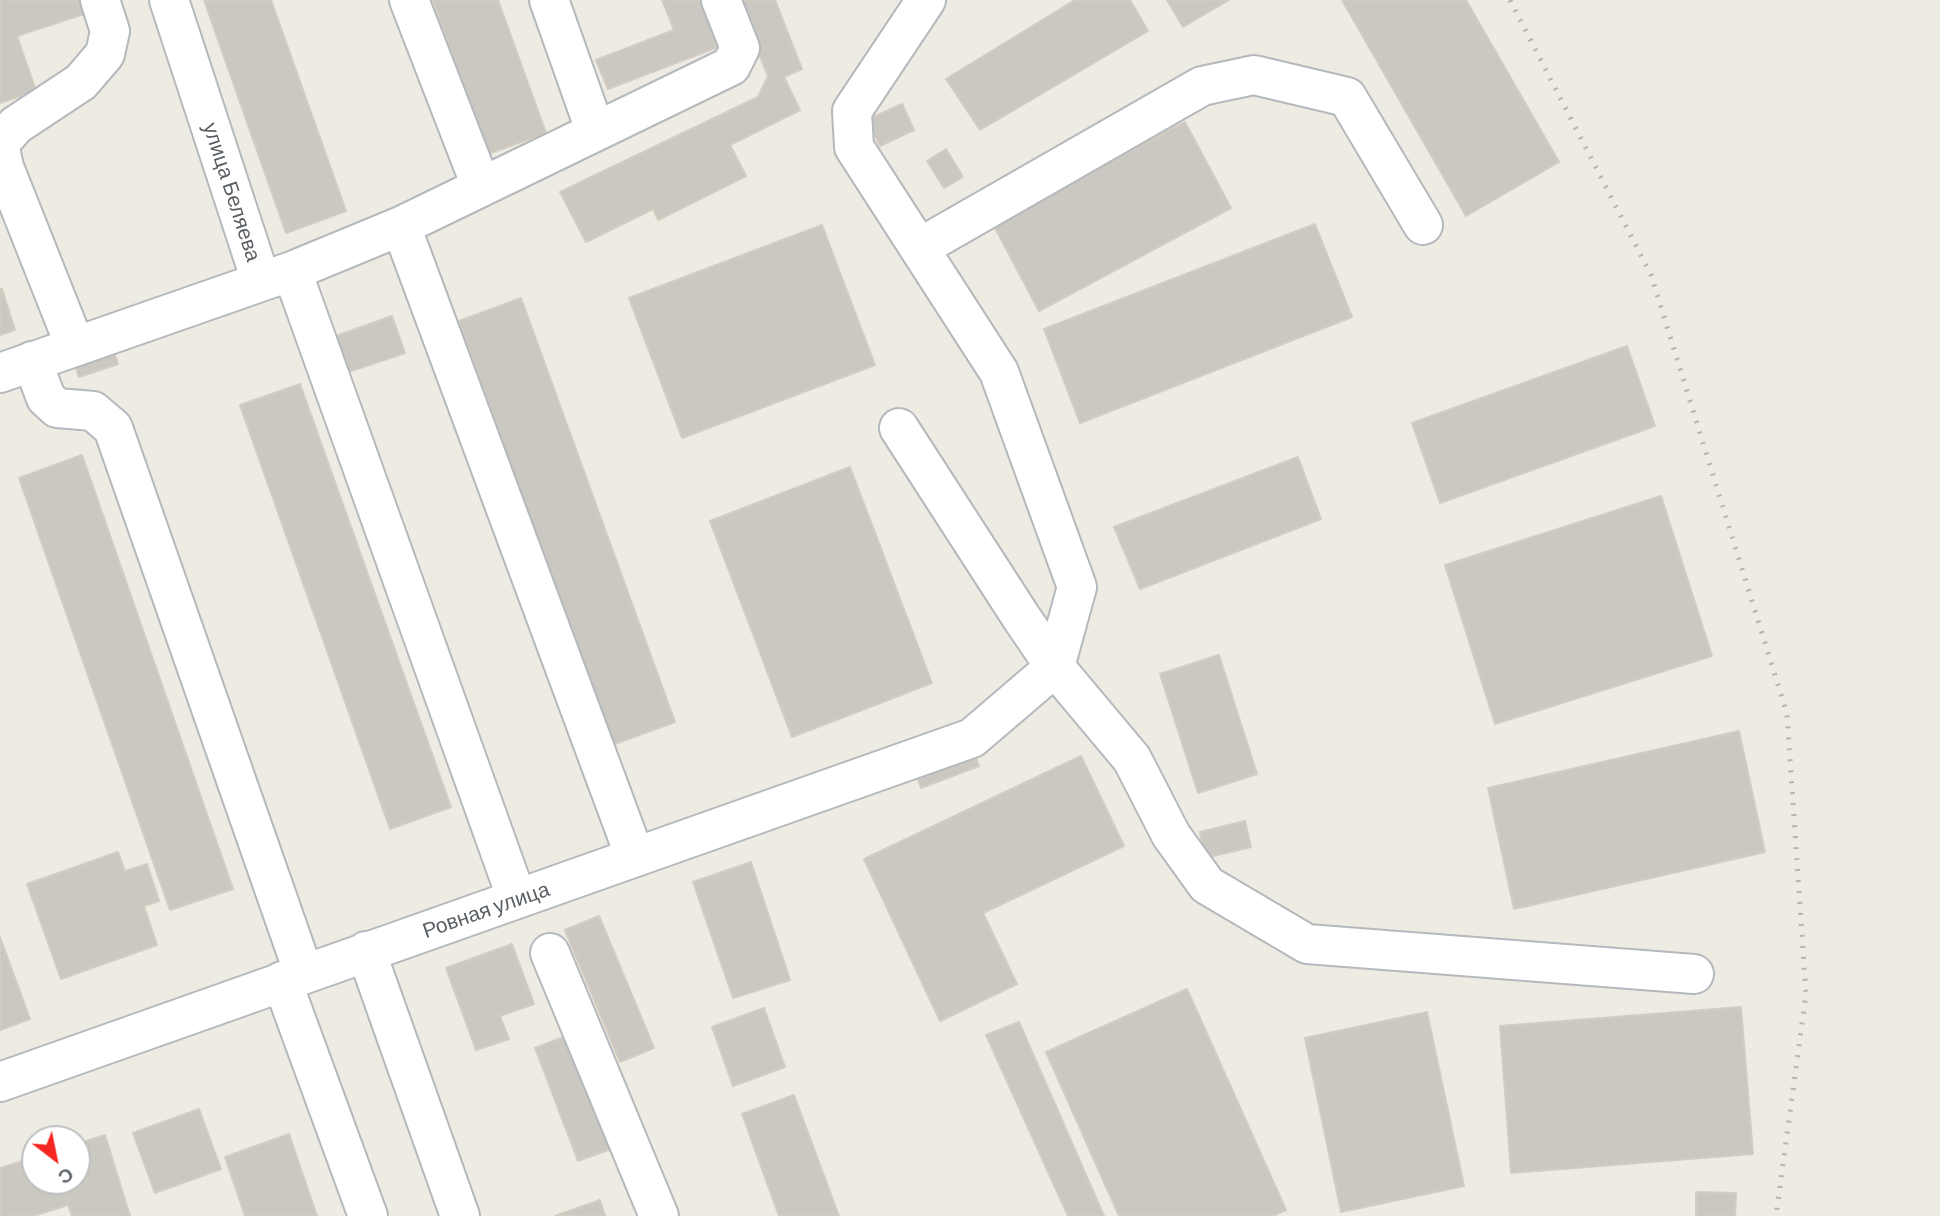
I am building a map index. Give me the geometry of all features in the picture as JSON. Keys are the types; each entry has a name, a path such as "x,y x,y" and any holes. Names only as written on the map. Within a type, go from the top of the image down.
{"street":[{"path":"75,346 4,167 0,145 16,125 82,82 105,54 110,31 100,0"},
{"name":"улица Беляева","path":"16,367 276,276 169,0"},
{"path":"409,0 481,186"},
{"path":"550,0 595,130"},
{"path":"517,899 276,276 401,226 731,66 740,48 721,0"},
{"path":"926,0 852,111 854,147 999,372 1077,587 1055,667"},
{"path":"919,248 1202,86 1254,75 1347,97 1423,225"},
{"path":"401,226 635,857"},
{"path":"16,367 57,408 93,411 113,428 293,977 368,1216"},
{"path":"899,428 1055,667 1132,759 1171,835 1207,885 1307,944 1694,974"},
{"name":"Ровная улица","path":"0,1082 972,738 1055,667"},
{"path":"366,951 460,1216"},
{"path":"550,953 659,1216"}],"building":[{"path":"0,0 80,0 84,14 17,36 36,91 0,103"},
{"path":"204,0 271,0 346,211 286,233"},
{"path":"433,0 498,0 546,133 488,154"},
{"path":"662,0 704,0 723,45 608,89 596,60 674,30"},
{"path":"737,0 775,0 802,69 784,77 800,110 730,145 746,176 658,220 653,209 586,242 560,192 758,97 768,76"},
{"path":"1075,0 1130,0 1148,31 980,130 946,79"},
{"path":"1167,0 1229,0 1183,27"},
{"path":"1342,0 1466,0 1559,162 1466,216"},
{"path":"902,104 914,130 880,146 867,120"},
{"path":"1185,122 1231,208 1039,311 993,224"},
{"path":"946,149 963,177 944,188 927,161"},
{"path":"1315,224 1352,317 1080,423 1044,329"},
{"path":"822,225 875,365 682,438 629,298"},
{"path":"0,289 15,330 0,335"},
{"path":"521,298 675,722 612,745 459,321"},
{"path":"392,316 405,353 348,372 336,336"},
{"path":"1627,346 1655,426 1440,503 1412,423"},
{"path":"114,352 118,364 79,377 75,365"},
{"path":"300,384 451,807 390,829 240,405"},
{"path":"82,455 233,889 170,910 19,478"},
{"path":"1298,457 1321,519 1140,589 1114,527"},
{"path":"850,467 932,683 792,737 710,521"},
{"path":"1661,496 1712,656 1495,724 1445,565"},
{"path":"1219,655 1257,774 1198,793 1160,674"},
{"path":"1739,731 1765,852 1514,909 1488,788"},
{"path":"974,752 979,766 921,788 916,774"},
{"path":"1081,756 1124,846 983,913 1017,984 940,1021 864,859"},
{"path":"1245,821 1251,847 1205,858 1200,832"},
{"path":"118,852 125,871 147,864 159,901 144,906 157,945 61,979 27,884"},
{"path":"751,862 790,980 733,998 693,882"},
{"path":"599,916 654,1048 620,1062 565,930"},
{"path":"0,937 30,1019 0,1030"},
{"path":"512,944 534,1004 500,1016 509,1039 476,1050 446,968"},
{"path":"1187,989 1286,1210 1273,1216 1119,1216 1046,1052"},
{"path":"1741,1007 1753,1154 1511,1173 1500,1026"},
{"path":"764,1008 785,1067 733,1086 712,1027"},
{"path":"1427,1012 1464,1186 1341,1212 1305,1038"},
{"path":"1019,1022 1104,1216 1068,1216 986,1035"},
{"path":"569,1035 611,1149 578,1161 535,1048"},
{"path":"794,1095 839,1216 779,1216 742,1114"},
{"path":"199,1109 221,1169 155,1193 133,1133"},
{"path":"289,1134 317,1216 245,1216 225,1157"},
{"path":"105,1135 130,1216 72,1216 68,1205 33,1216 0,1216 0,1168 21,1161 21,1195 91,1195 91,1140"},
{"path":"1696,1192 1736,1193 1735,1216 1696,1216"},
{"path":"600,1200 605,1216 555,1216"}],"railway":[{"path":"1510,0 1651,275 1787,714 1806,994 1776,1216"}]}
